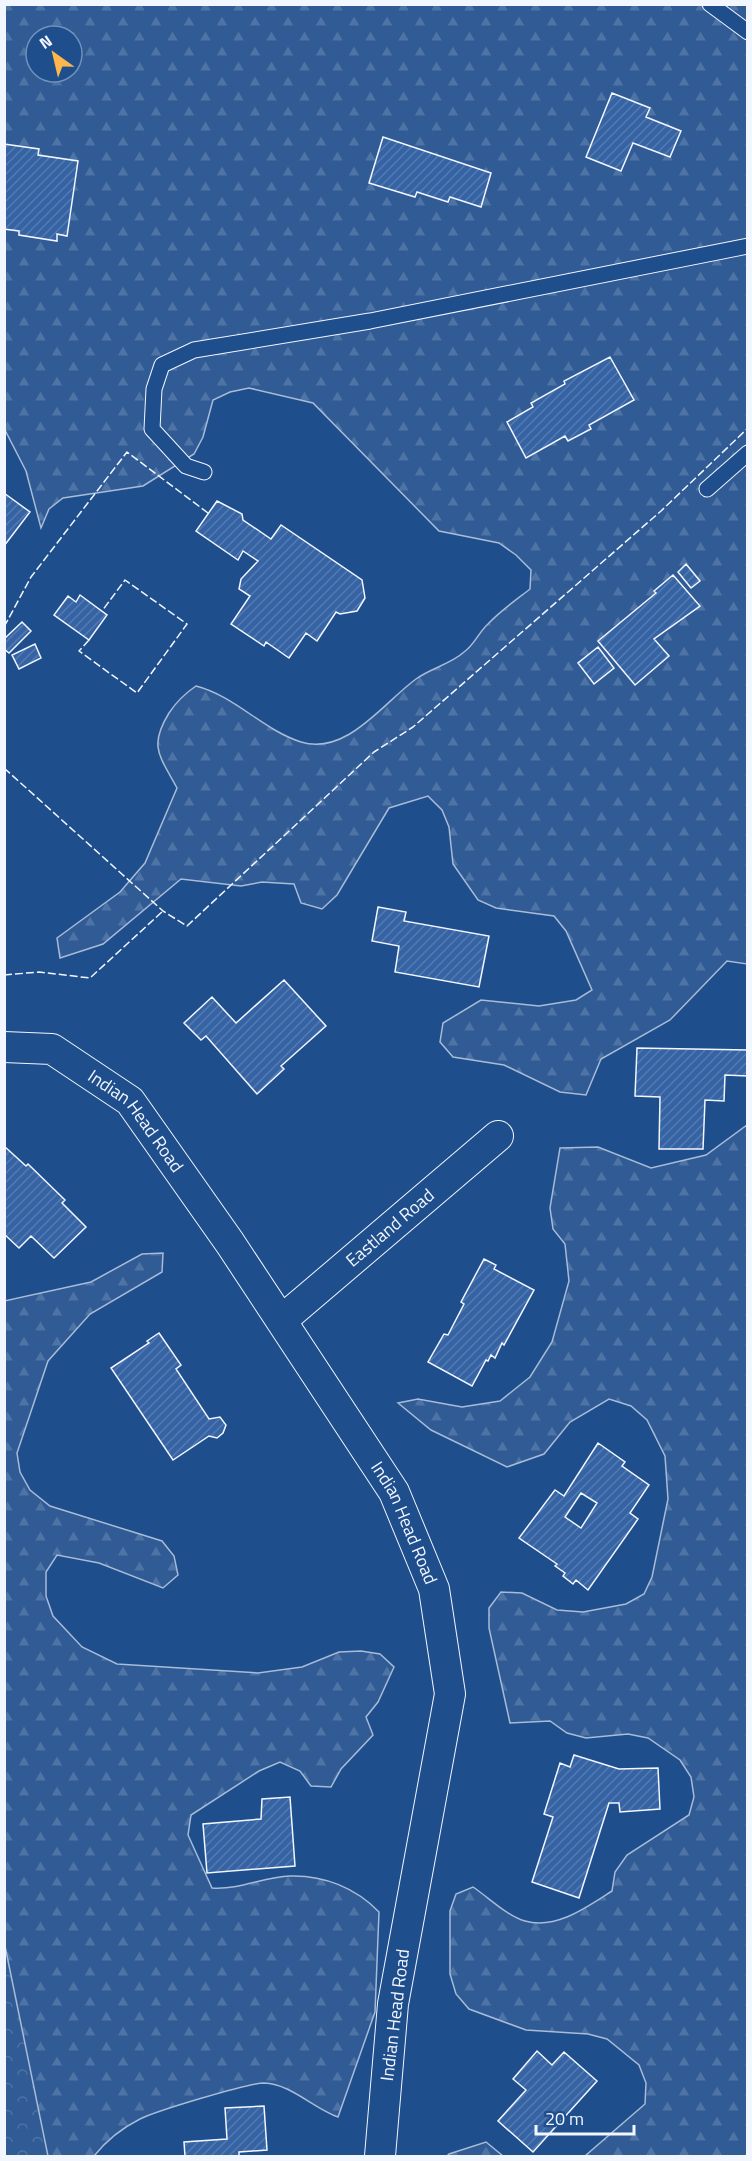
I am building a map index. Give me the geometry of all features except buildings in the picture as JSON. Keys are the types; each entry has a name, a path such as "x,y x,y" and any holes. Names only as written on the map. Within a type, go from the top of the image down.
{"street":[{"name":"Indian Head Road","path":"4,1047 52,1049 130,1101 282,1320 394,1492 434,1589 450,1694 393,2004 380,2157"},
{"name":"Eastland Road","path":"282,1320 498,1136"}],"lane":[{"path":"710,4 747,32"},
{"path":"204,472 186,466 152,429 154,389 162,365 194,350 369,321 747,246"},
{"path":"707,489 747,453"}],"green space":[{"path":"5,5 747,5 747,964 727,961 670,1020 601,1059 586,1095 560,1092 504,1065 453,1057 440,1042 443,1023 481,1000 539,1006 576,1000 592,990 566,931 554,916 496,908 478,900 453,864 449,827 442,810 428,796 389,808 337,895 322,909 301,903 294,884 262,882 241,886 181,879 103,944 60,958 57,938 120,892 145,863 177,788 161,759 159,735 169,713 188,692 196,686 224,697 274,730 301,742 318,744 334,741 364,724 416,679 453,660 468,649 493,619 530,589 531,570 499,543 439,531 313,403 249,388 230,392 213,400 203,437 194,454 143,486 63,498 49,509 41,528 26,471 5,430"},
{"path":"747,1125 747,2156 585,2156 645,2104 646,2083 639,2065 607,2039 588,2034 526,2030 469,2009 456,1994 450,1974 450,1911 456,1894 473,1887 518,1919 537,1923 560,1920 612,1891 615,1872 627,1855 689,1815 694,1797 691,1777 680,1760 648,1738 628,1734 586,1738 567,1733 550,1721 510,1723 489,1628 489,1608 501,1592 522,1593 557,1610 583,1612 626,1604 644,1594 652,1577 668,1499 665,1456 647,1420 631,1406 609,1399 570,1422 544,1454 507,1467 431,1430 398,1403 418,1399 462,1407 500,1401 530,1377 552,1342 569,1281 565,1244 553,1229 550,1208 560,1148 598,1147 651,1168 706,1155"},
{"path":"163,1253 162,1272 90,1314 48,1361 17,1453 20,1472 30,1490 50,1506 162,1541 174,1556 178,1575 163,1588 99,1563 57,1555 46,1572 46,1596 53,1616 82,1647 117,1664 258,1673 302,1667 339,1652 361,1651 380,1654 394,1667 378,1702 366,1717 373,1735 341,1769 331,1787 311,1786 300,1771 280,1762 259,1771 191,1815 188,1835 212,1888 232,1887 280,1877 303,1876 327,1881 350,1890 379,1912 375,2012 338,2117 283,2087 274,2084 255,2084 202,2098 140,2119 115,2135 94,2156 5,2156 4,1301 91,1282 142,1254"},
{"path":"5,1946 48,2156 5,2156"},
{"path":"486,2142 503,2156 447,2156 449,2154"}],"fence":[{"path":"4,768 163,911 187,926 374,752 413,727 661,511 748,428"},
{"path":"4,627 31,577 127,452 208,513"},
{"path":"89,640 79,651 137,693 187,624 125,580 102,611"},
{"path":"4,975 39,972 90,978 163,911"}]}
